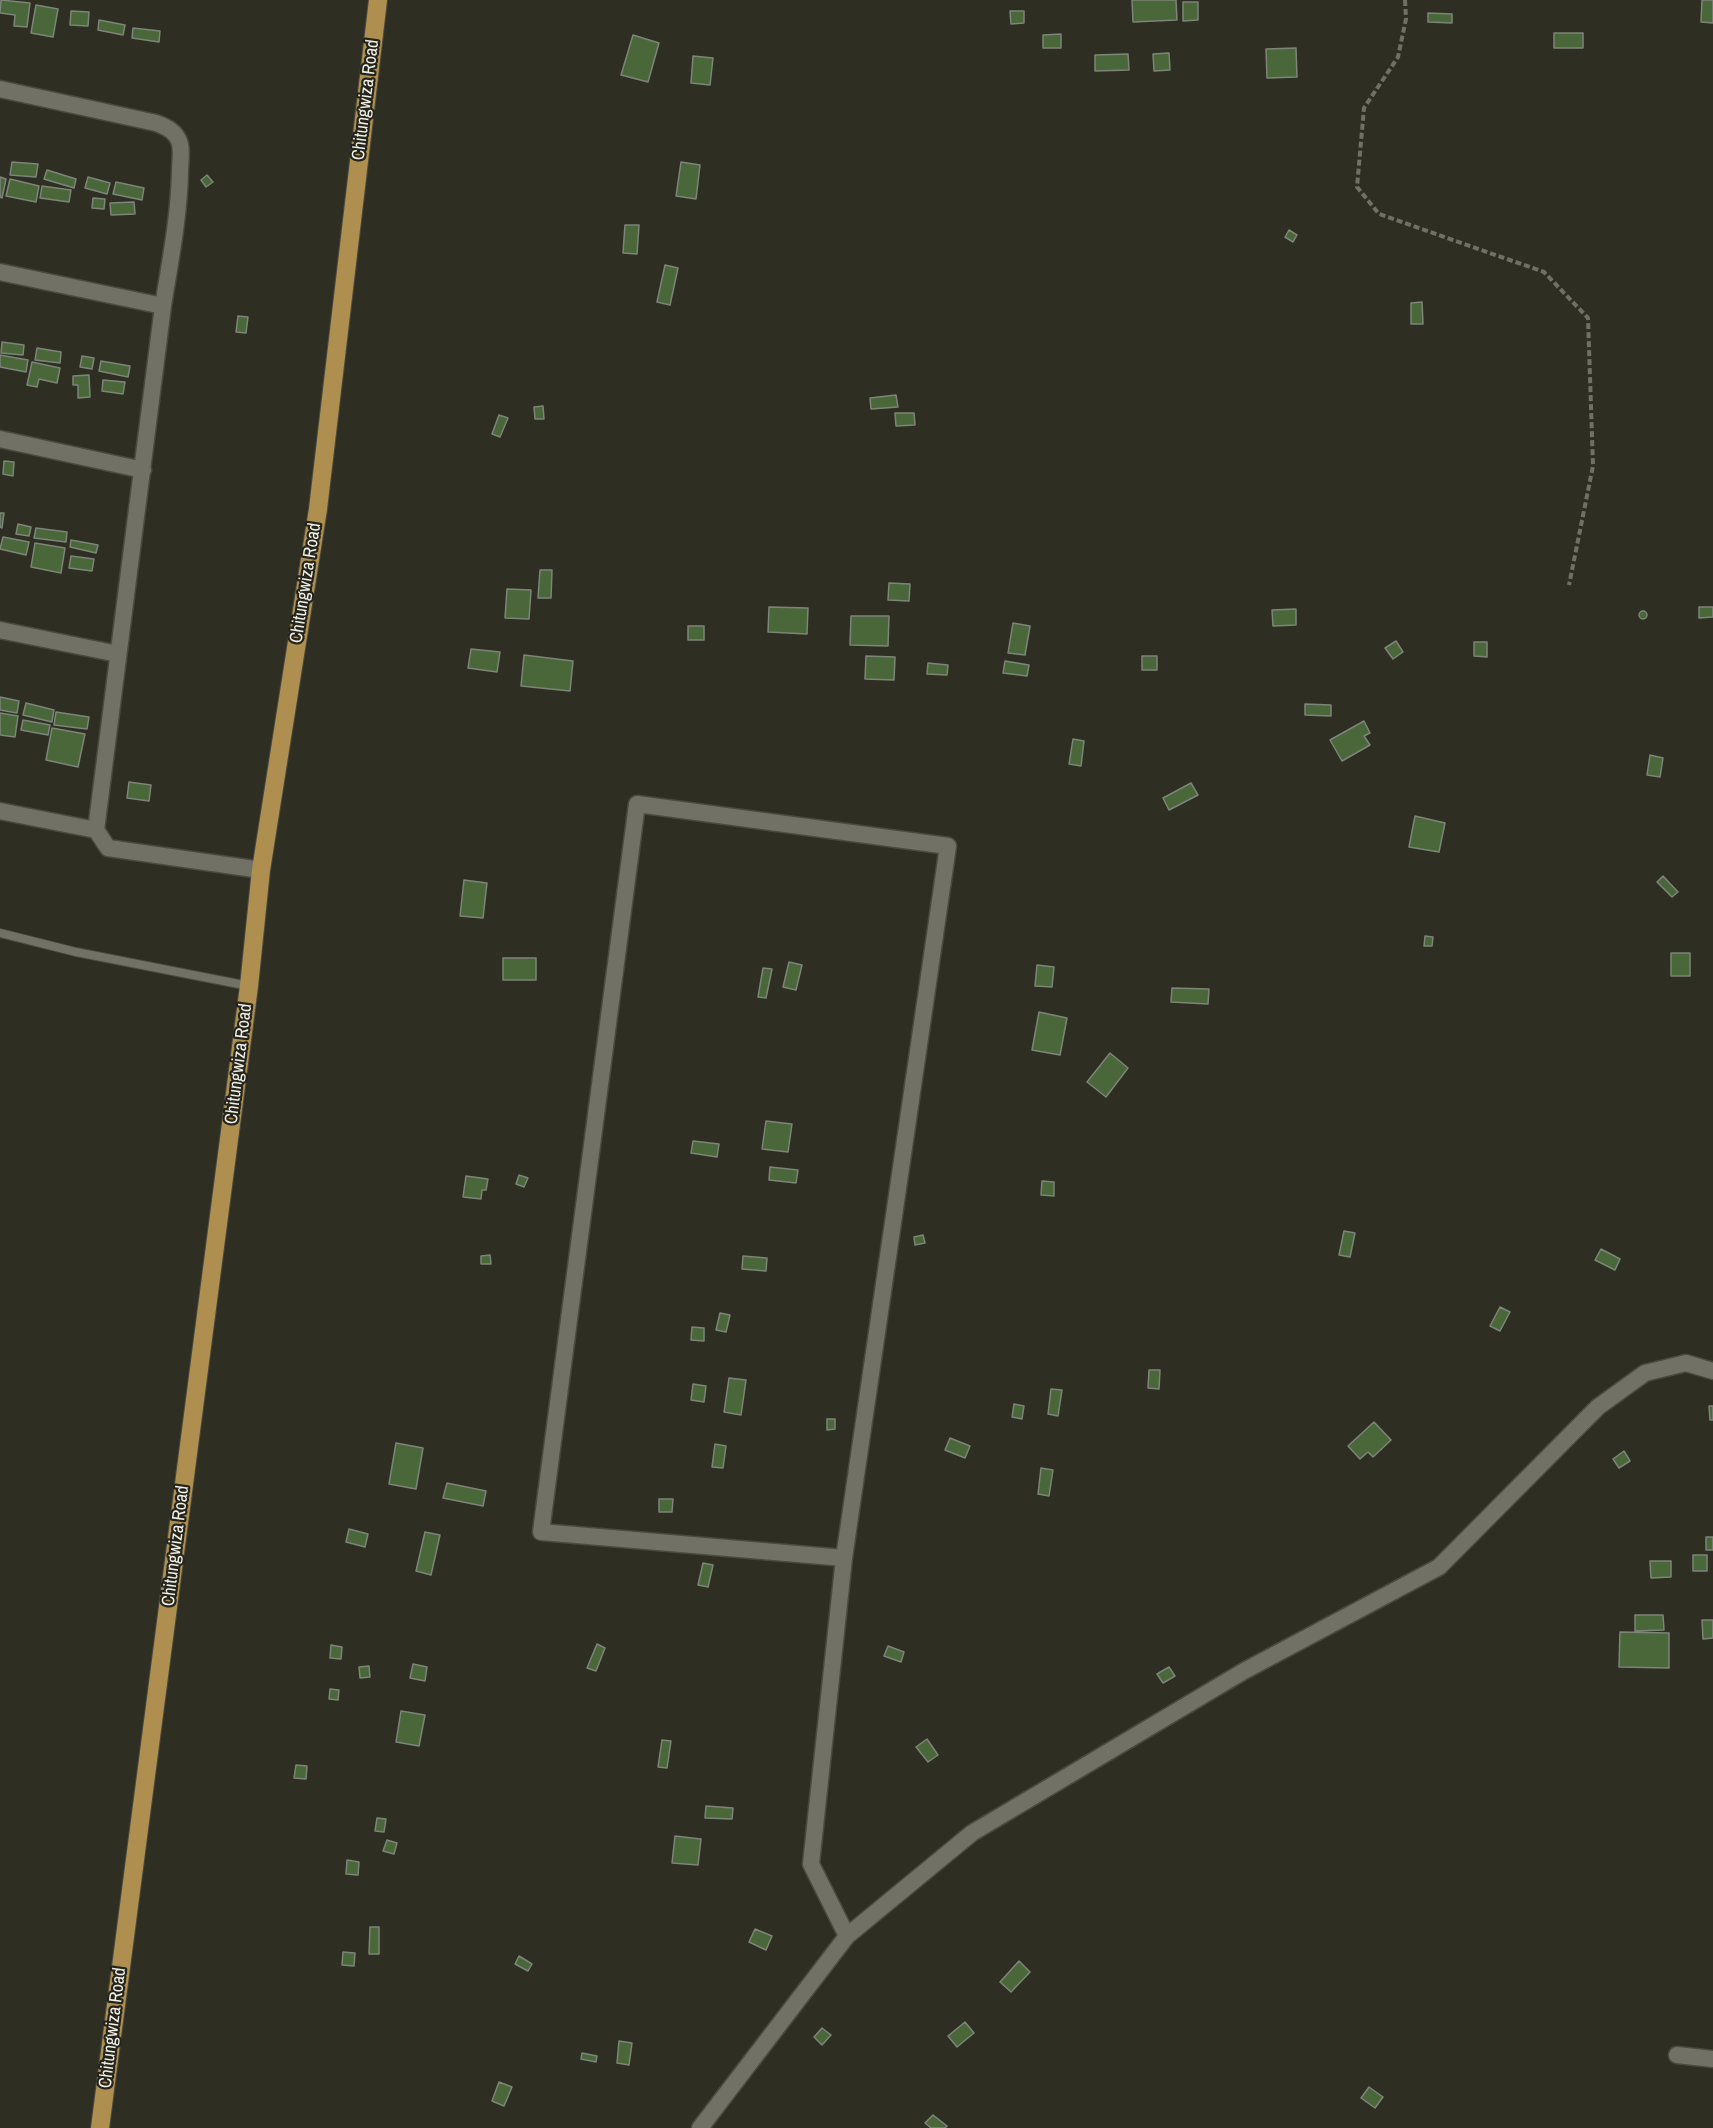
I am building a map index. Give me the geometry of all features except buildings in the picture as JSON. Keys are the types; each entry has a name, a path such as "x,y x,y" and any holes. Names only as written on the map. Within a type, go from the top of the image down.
{"main road":[{"name":"Chitungwiza Road","path":"100,2128 249,986 261,870 318,510 378,0"}],"street":[{"path":"0,89 156,123 168,128 180,143 180,182 174,232 96,830 108,848 261,870"},
{"path":"0,272 163,306"},
{"path":"0,439 143,470"},
{"path":"0,630 118,654"},
{"path":"844,1558 541,1532 636,804 948,846 844,1558 811,1864 848,1936"},
{"path":"0,811 96,830"},
{"path":"700,2128 848,1936 972,1833 1244,1671 1438,1567 1598,1407 1645,1373 1686,1363 1713,1371"},
{"path":"1677,2055 1713,2059"}],"lane":[{"path":"0,933 76,952 249,986"}],"path":[{"path":"1405,0 1406,20 1398,57 1364,108 1357,187 1379,214 1544,272 1588,318 1593,466 1569,585"}]}
